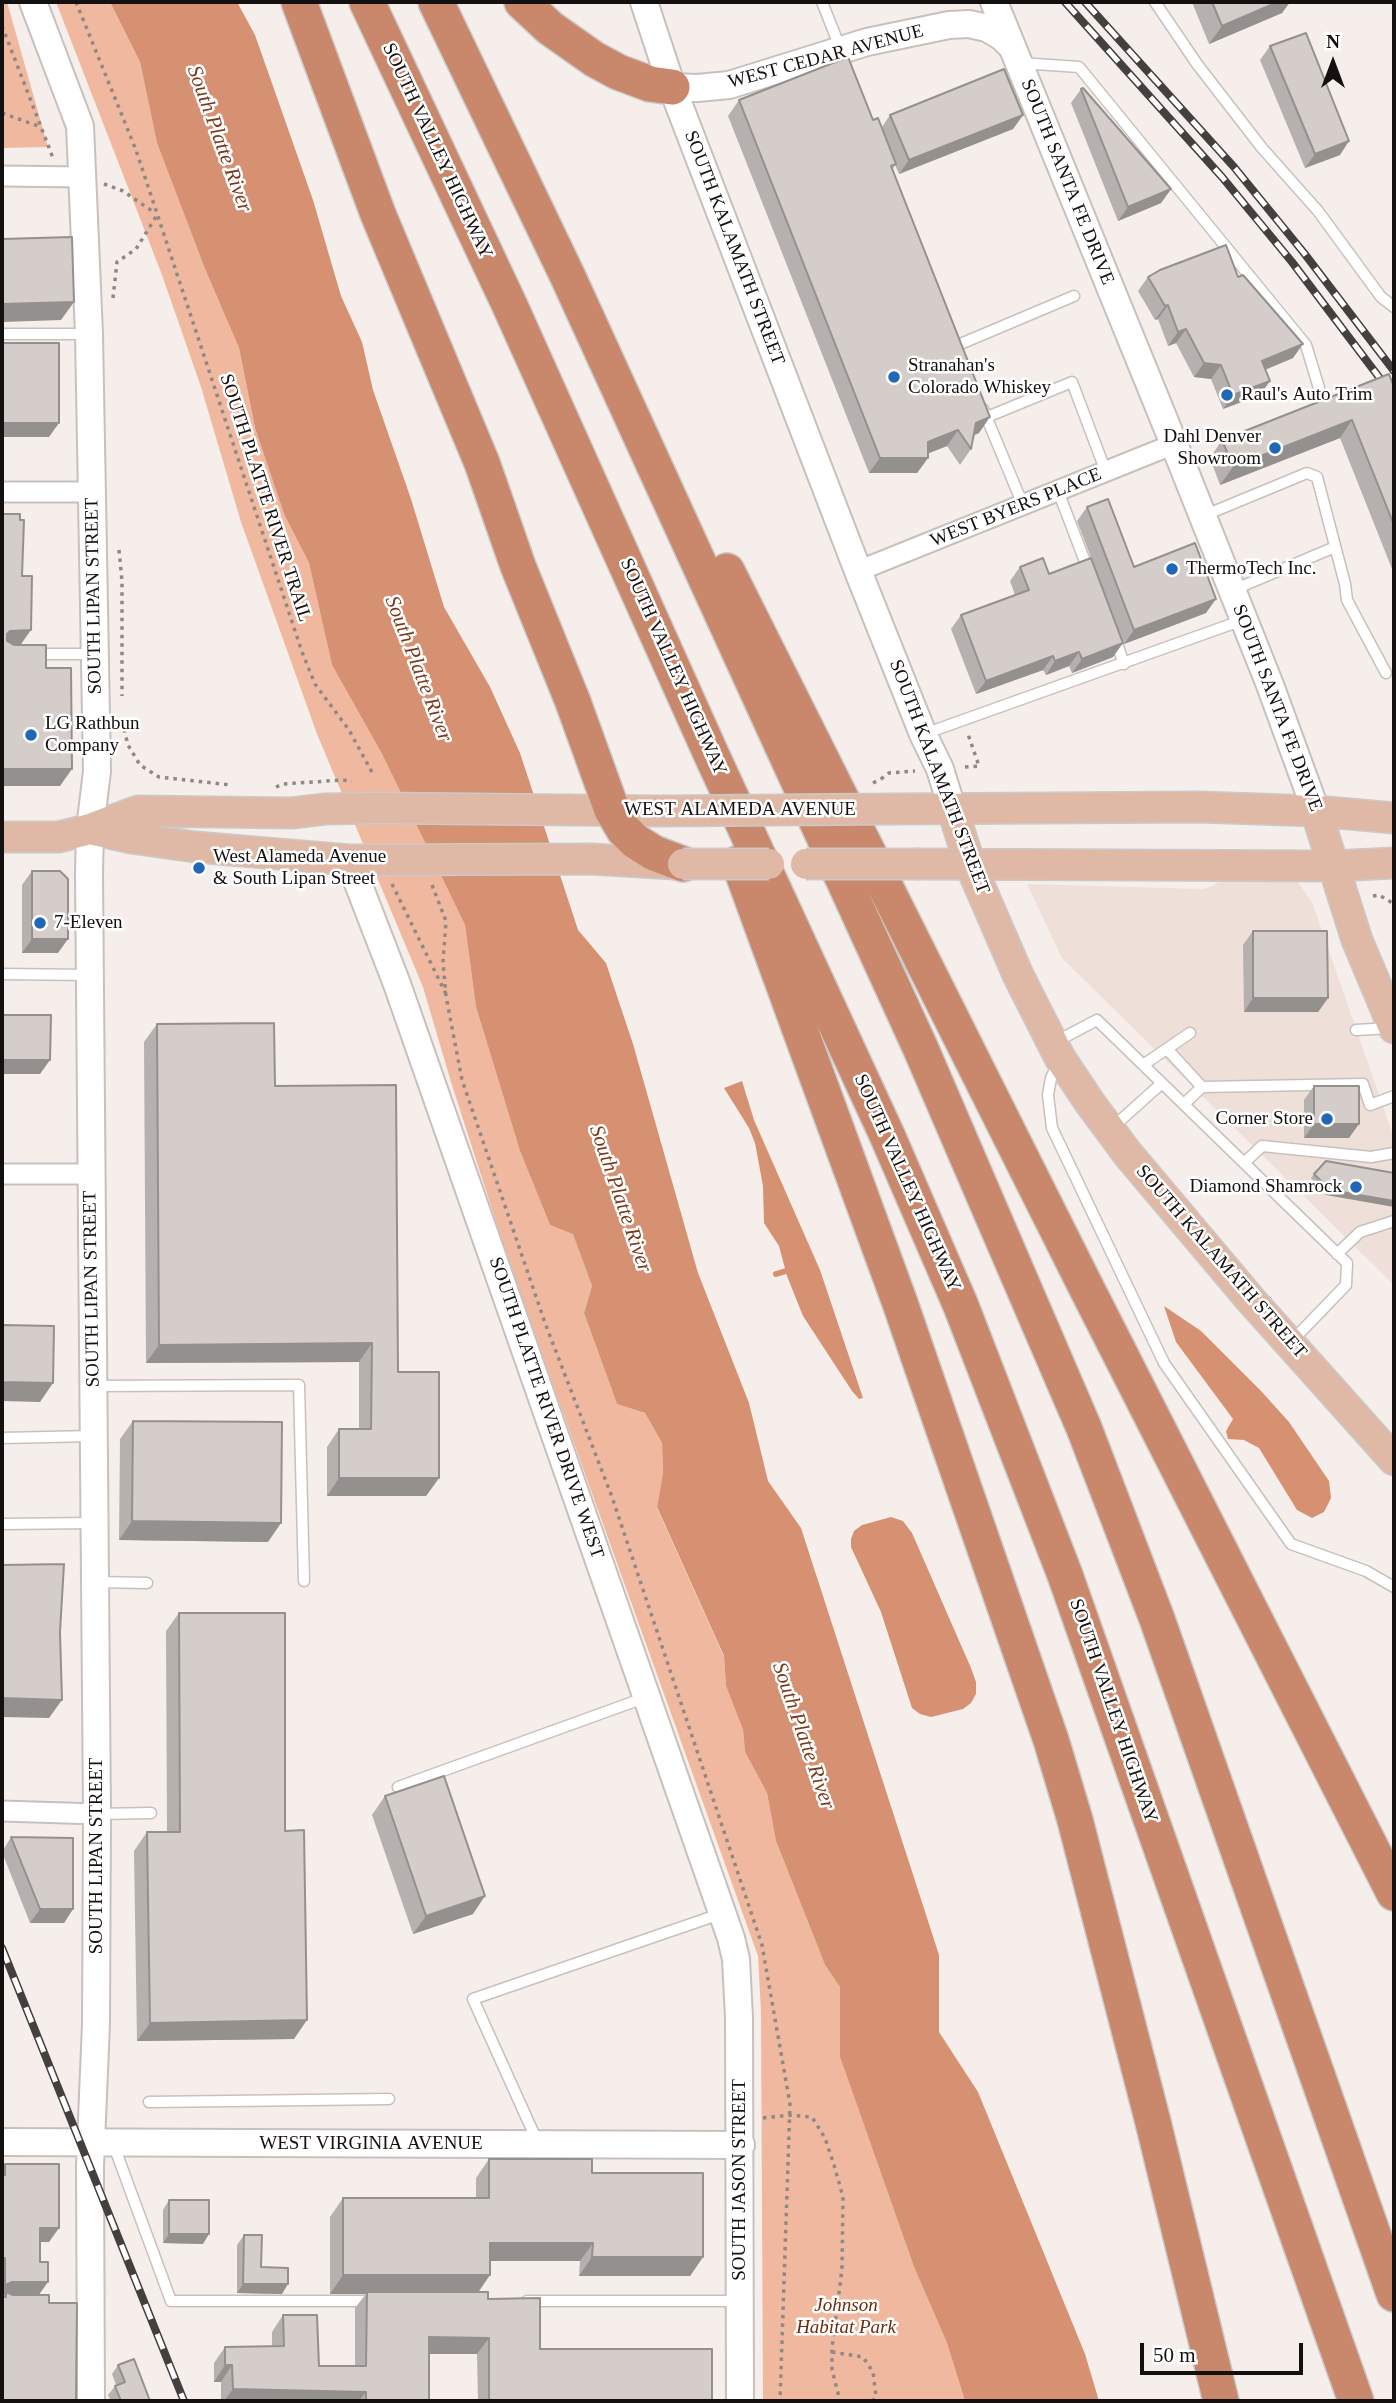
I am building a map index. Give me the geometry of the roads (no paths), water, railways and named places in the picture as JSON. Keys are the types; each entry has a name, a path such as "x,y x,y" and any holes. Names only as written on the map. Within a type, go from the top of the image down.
{"highway":[{"path":"299,2 378,214 482,463 518,566 573,702 612,810 624,830 635,841 654,853 683,864"},
{"name":"SOUTH VALLEY HIGHWAY","path":"366,2 510,306 712,756 887,1135 961,1306 1065,1575 1356,2401"},
{"path":"436,2 568,277 942,1094 1084,1428 1157,1619 1394,2294"},
{"path":"522,2 550,28 594,59 629,76 672,87"},
{"path":"568,277 665,449 1090,1296 1394,1893"},
{"path":"510,306 762,923 900,1303 1037,1695 1075,1820 1221,2401"}],"main road":[{"name":"WEST ALAMEDA AVENUE","path":"2,837 59,837 90,830 138,811 292,813 379,807 662,811 1199,807 1316,811 1394,818"},
{"name":"SOUTH KALAMATH STREET","path":"952,808 970,864 1018,975 1056,1051 1110,1130 1195,1235 1394,1460"},
{"name":"SOUTH SANTA FE DRIVE","path":"1316,811 1357,940 1394,1028"},
{"name":"WEST ALAMEDA AVENUE","path":"90,830 195,847 349,860 429,870 591,859 683,864 1333,866 1394,863"}],"street":[{"path":"2,176 71,177 80,126 33,2"},
{"name":"SOUTH KALAMATH STREET","path":"644,2 672,87 858,571 923,734 940,769 952,808"},
{"name":"SOUTH SANTA FE DRIVE","path":"995,2 1203,516 1316,811"},
{"name":"WEST CEDAR AVENUE","path":"672,87 729,85 844,57 927,28 961,24 987,28 1002,37 1016,56"},
{"name":"SOUTH LIPAN STREET","path":"71,177 89,334 96,654 97,771 90,830 90,975 97,1814 96,2024 102,2143 86,2304 91,2401"},
{"name":"WEST BYERS PLACE","path":"858,571 1174,444"},
{"path":"2,492 91,492"},
{"name":"SOUTH PLATTE RIVER DRIVE WEST","path":"349,860 397,984 648,1696 723,1913 736,1959"},
{"path":"2,1174 91,1174"},
{"path":"2,1811 97,1814"},
{"name":"SOUTH JASON STREET","path":"736,1959 741,2146 740,2401"},
{"name":"WEST VIRGINIA AVENUE","path":"2,2142 741,2146"}],"lane":[{"path":"822,2 844,57"},
{"path":"1155,2 1197,64 1246,127 1318,211 1381,297 1394,307"},
{"path":"1016,56 1079,67 1306,345 1318,388"},
{"path":"963,357 956,340 1073,296"},
{"path":"2,334 89,334"},
{"path":"987,417 1072,382 1106,472"},
{"path":"977,393 1023,505"},
{"path":"1203,516 1307,473 1317,477 1347,600 1386,673"},
{"path":"1058,491 1091,578"},
{"path":"1232,590 1335,547"},
{"path":"923,734 1244,620"},
{"path":"1110,627 1124,664"},
{"path":"28,654 96,654"},
{"path":"2,974 90,975"},
{"path":"1290,1343 1346,1285 1348,1263 1097,1020 1056,1051 1048,1095 1052,1128 1164,1363 1291,1544 1366,1571 1394,1587"},
{"path":"1356,1030 1394,1028"},
{"path":"1143,1065 1190,1033"},
{"path":"1167,1049 1202,1087"},
{"path":"1110,1130 1162,1083"},
{"path":"1184,1104 1202,1087 1363,1084 1370,1105 1394,1096"},
{"path":"1244,1163 1262,1146 1371,1157 1394,1153"},
{"path":"1337,1254 1360,1232 1394,1221"},
{"path":"93,1387 299,1385 304,1581"},
{"path":"2,1438 94,1436"},
{"path":"2,1524 95,1523"},
{"path":"95,1582 147,1583"},
{"path":"398,1787 648,1696"},
{"path":"97,1814 151,1813"},
{"path":"539,2145 473,1998 723,1913"},
{"path":"149,2102 389,2099"},
{"path":"102,2143 171,2301 379,2301"},
{"path":"518,2301 740,2301"}],"water":[{"name":"South Platte River","path":"110,2 237,2 255,35 313,200 341,296 362,342 373,390 411,499 444,607 490,687 520,753 578,930 606,963 633,1044 698,1273 749,1403 768,1481 801,1528 939,1955 939,2032 978,2092 1085,2354 1099,2401 965,2401 947,2343 914,2267 840,2057 840,1987 825,1965 776,1841 767,1793 745,1752 743,1730 726,1686 724,1656 657,1507 663,1473 662,1443 645,1413 617,1404 584,1313 592,1286 573,1234 550,1225 520,1151 476,1007 465,925 382,754 332,665 309,563 284,514 255,428 239,348 205,269 157,143 140,62"},
{"path":"742,1081 754,1120 820,1270 863,1398 859,1399 852,1391 803,1316 787,1276 779,1246 764,1223 763,1186 755,1143 749,1128 724,1088"},
{"path":"1164,1306 1201,1331 1289,1422 1329,1481 1331,1498 1324,1512 1312,1518 1297,1510 1259,1448 1244,1440 1228,1439 1226,1431 1233,1419 1176,1342"},
{"path":"891,1517 903,1521 912,1533 971,1668 976,1682 976,1694 971,1703 963,1709 931,1717 912,1708 881,1612 851,1547 854,1531 862,1525"}],"waterway":[{"path":"776,1274 786,1271"}],"railway":[{"path":"1065,2 1222,177 1292,262 1394,397"},
{"path":"1085,2 1234,167 1394,371"},
{"path":"2,1948 184,2401"}],"place":[{"name":"Stranahan's Colorado Whiskey","path":"894,377"},
{"name":"Raul's Auto Trim","path":"1227,395"},
{"name":"Dahl Denver Showroom","path":"1275,448"},
{"name":"ThermoTech Inc.","path":"1172,569"},
{"name":"LG Rathbun Company","path":"31,735"},
{"name":"West Alameda Avenue & South Lipan Street","path":"199,868"},
{"name":"7-Eleven","path":"40,923"},
{"name":"Corner Store","path":"1327,1119"},
{"name":"Diamond Shamrock","path":"1356,1187"}],"park label":[{"name":"Johnson Habitat Park","path":"846,2317"}]}
